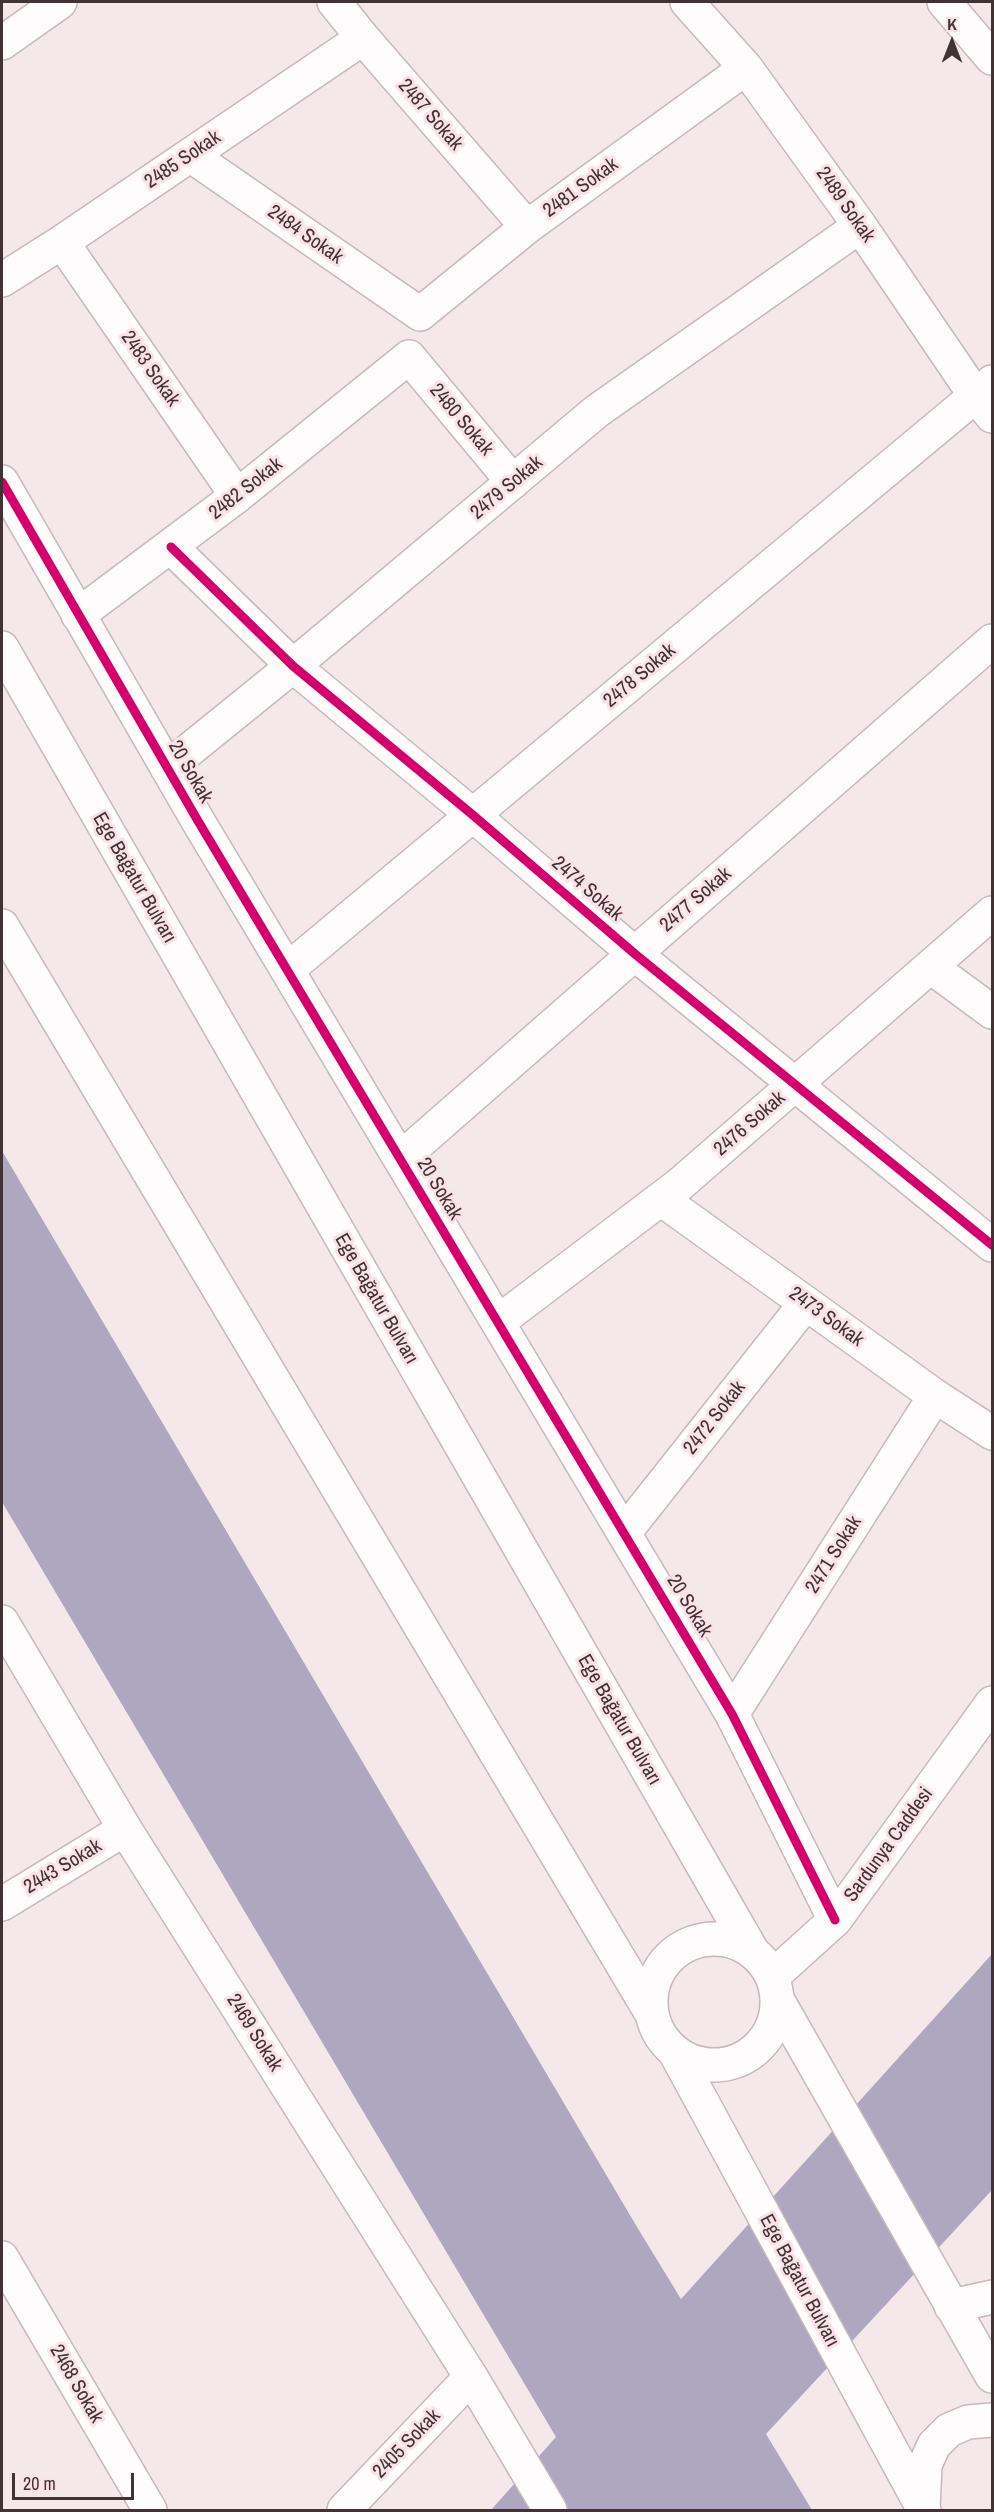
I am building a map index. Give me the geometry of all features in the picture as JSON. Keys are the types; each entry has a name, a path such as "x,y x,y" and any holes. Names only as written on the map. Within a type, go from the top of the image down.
{"street":[{"path":"2,43 60,2"},
{"name":"2487 Sokak","path":"334,2 527,227"},
{"name":"2489 Sokak","path":"687,2 746,68 987,398"},
{"path":"944,2 993,58"},
{"name":"2485 Sokak","path":"2,280 62,242 363,38"},
{"name":"2481 Sokak","path":"420,314 527,227 746,68"},
{"name":"2484 Sokak","path":"190,155 420,314"},
{"name":"2479 Sokak","path":"167,768 293,666 597,411 860,226"},
{"name":"2483 Sokak","path":"62,242 237,496"},
{"name":"2480 Sokak","path":"410,357 513,482"},
{"name":"2482 Sokak","path":"78,615 237,496 410,357"},
{"name":"2478 Sokak","path":"287,970 987,398"},
{"name":"20 Sokak","path":"2,482 167,768 732,1714 835,1920"},
{"name":"2474 Sokak","path":"171,547 293,666 474,816 635,954 993,1245"},
{"name":"2477 Sokak","path":"400,1159 993,641"},
{"name":"Ege Bağatur Bulvarı","path":"2,648 751,1949"},
{"name":"2476 Sokak","path":"498,1323 661,1199 993,913"},
{"path":"2,926 652,2014 660,2035 675,2052 693,2061 712,2065 733,2063 751,2054 766,2039 775,2021 776,1989"},
{"path":"931,967 993,1012"},
{"name":"2473 Sokak","path":"661,1199 935,1396 993,1433"},
{"name":"2472 Sokak","path":"624,1533 806,1303"},
{"name":"2471 Sokak","path":"732,1714 935,1396"},
{"name":"2469 Sokak","path":"2,1622 125,1829 471,2377 550,2511"},
{"name":"Sardunya Caddesi","path":"776,1989 835,1920 993,1703"},
{"name":"2443 Sokak","path":"2,1905 125,1829"},
{"path":"652,2014 651,1993 658,1972 671,1955 689,1944 710,1939 731,1941 751,1949 764,1961 819,2073 993,2376"},
{"name":"Ege Bağatur Bulvarı","path":"675,2052 922,2510"},
{"name":"2468 Sokak","path":"2,2258 150,2511"},
{"path":"951,2306 993,2296"},
{"name":"2405 Sokak","path":"344,2511 471,2377"},
{"path":"922,2510 925,2465 934,2445 949,2430 968,2422 993,2420"}],"shaded area":[{"path":"2,1151 681,2299 992,1954 992,2190 766,2434 812,2510 491,2510 556,2437 2,1502"}],"cycle path":[{"path":"2,482 198,821 732,1714 835,1920"},
{"path":"171,547 293,666 474,816 635,954 992,1245"}]}
